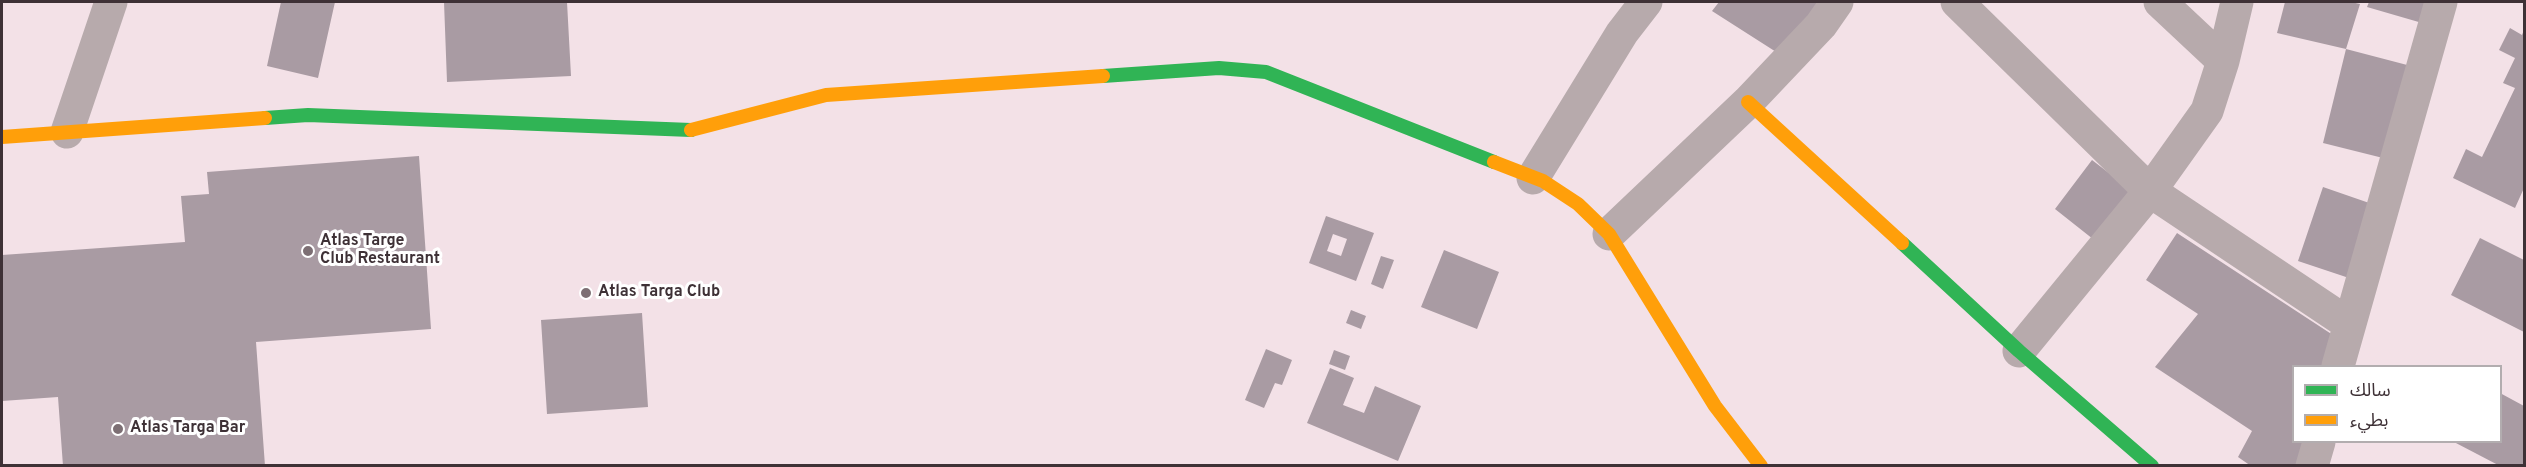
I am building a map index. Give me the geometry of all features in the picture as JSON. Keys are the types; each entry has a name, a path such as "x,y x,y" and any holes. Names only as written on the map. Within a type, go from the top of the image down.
{"street":[{"path":"67,132 111,2"},
{"path":"1533,178 1622,33 1646,2"},
{"path":"1609,234 1748,102 1821,25 1837,2"},
{"path":"1957,2 2150,191 2349,324"},
{"path":"2160,2 2223,61"},
{"path":"2019,351 2150,191 2207,111 2223,61 2237,2"},
{"path":"2338,365 2441,2"},
{"path":"2,137 308,115 694,130 826,95 1219,68 1266,72 1543,181 1578,204 1609,234 1715,406 1761,465"},
{"path":"1748,102 2019,351 2152,465"},
{"path":"2312,465 2318,443"}],"building":[{"path":"281,2 335,2 318,78 267,66"},
{"path":"444,2 567,2 571,76 447,82"},
{"path":"1719,2 1820,2 1784,57 1712,11"},
{"path":"2285,2 2360,4 2346,49 2277,33"},
{"path":"2369,2 2436,2 2429,25 2367,7"},
{"path":"2510,28 2522,35 2524,30 2524,188 2515,208 2453,178 2466,149 2482,157 2515,88 2503,83 2515,58 2499,50"},
{"path":"2346,49 2411,66 2387,159 2323,143"},
{"path":"419,156 431,329 256,342 265,466 63,466 58,397 2,401 2,255 185,242 181,196 209,194 207,172"},
{"path":"2092,160 2135,193 2098,243 2055,209"},
{"path":"2323,187 2375,205 2349,278 2298,261"},
{"path":"1326,216 1374,233 1356,281 1309,263","holes":["1333,234 1347,239 1341,256 1327,251"]},
{"path":"2177,233 2339,339 2331,365 2292,365 2292,443 2308,443 2301,466 2251,466 2238,457 2252,431 2155,367 2198,314 2146,280"},
{"path":"2480,238 2524,260 2524,332 2451,295"},
{"path":"1444,250 1499,272 1477,329 1421,307"},
{"path":"1381,256 1394,260 1383,289 1371,284"},
{"path":"1351,310 1366,316 1361,329 1346,323"},
{"path":"642,313 648,407 547,414 541,320"},
{"path":"1266,349 1292,360 1282,385 1275,383 1264,408 1245,400"},
{"path":"1334,350 1350,356 1345,370 1329,364"},
{"path":"1330,368 1354,378 1343,405 1364,413 1375,386 1421,406 1398,461 1307,423"},
{"path":"2502,394 2524,406 2524,466 2500,466 2456,443 2502,443"}],"traffic: fast":[{"path":"1103,76 1219,68 1266,72 1494,162"},
{"path":"265,118 308,115 691,130"},
{"path":"1902,243 2019,351 2152,466"}],"traffic: slow":[{"path":"691,130 826,95 1103,76"},
{"path":"1748,102 1902,243"},
{"path":"2,137 265,118"},
{"path":"1494,162 1543,181 1578,204 1609,234 1715,406 1761,466"}],"place":[{"name":"Atlas Targe Club Restaurant","path":"308,251"},
{"name":"Atlas Targa Club","path":"586,293"},
{"name":"Atlas Targa Bar","path":"118,429"}]}
